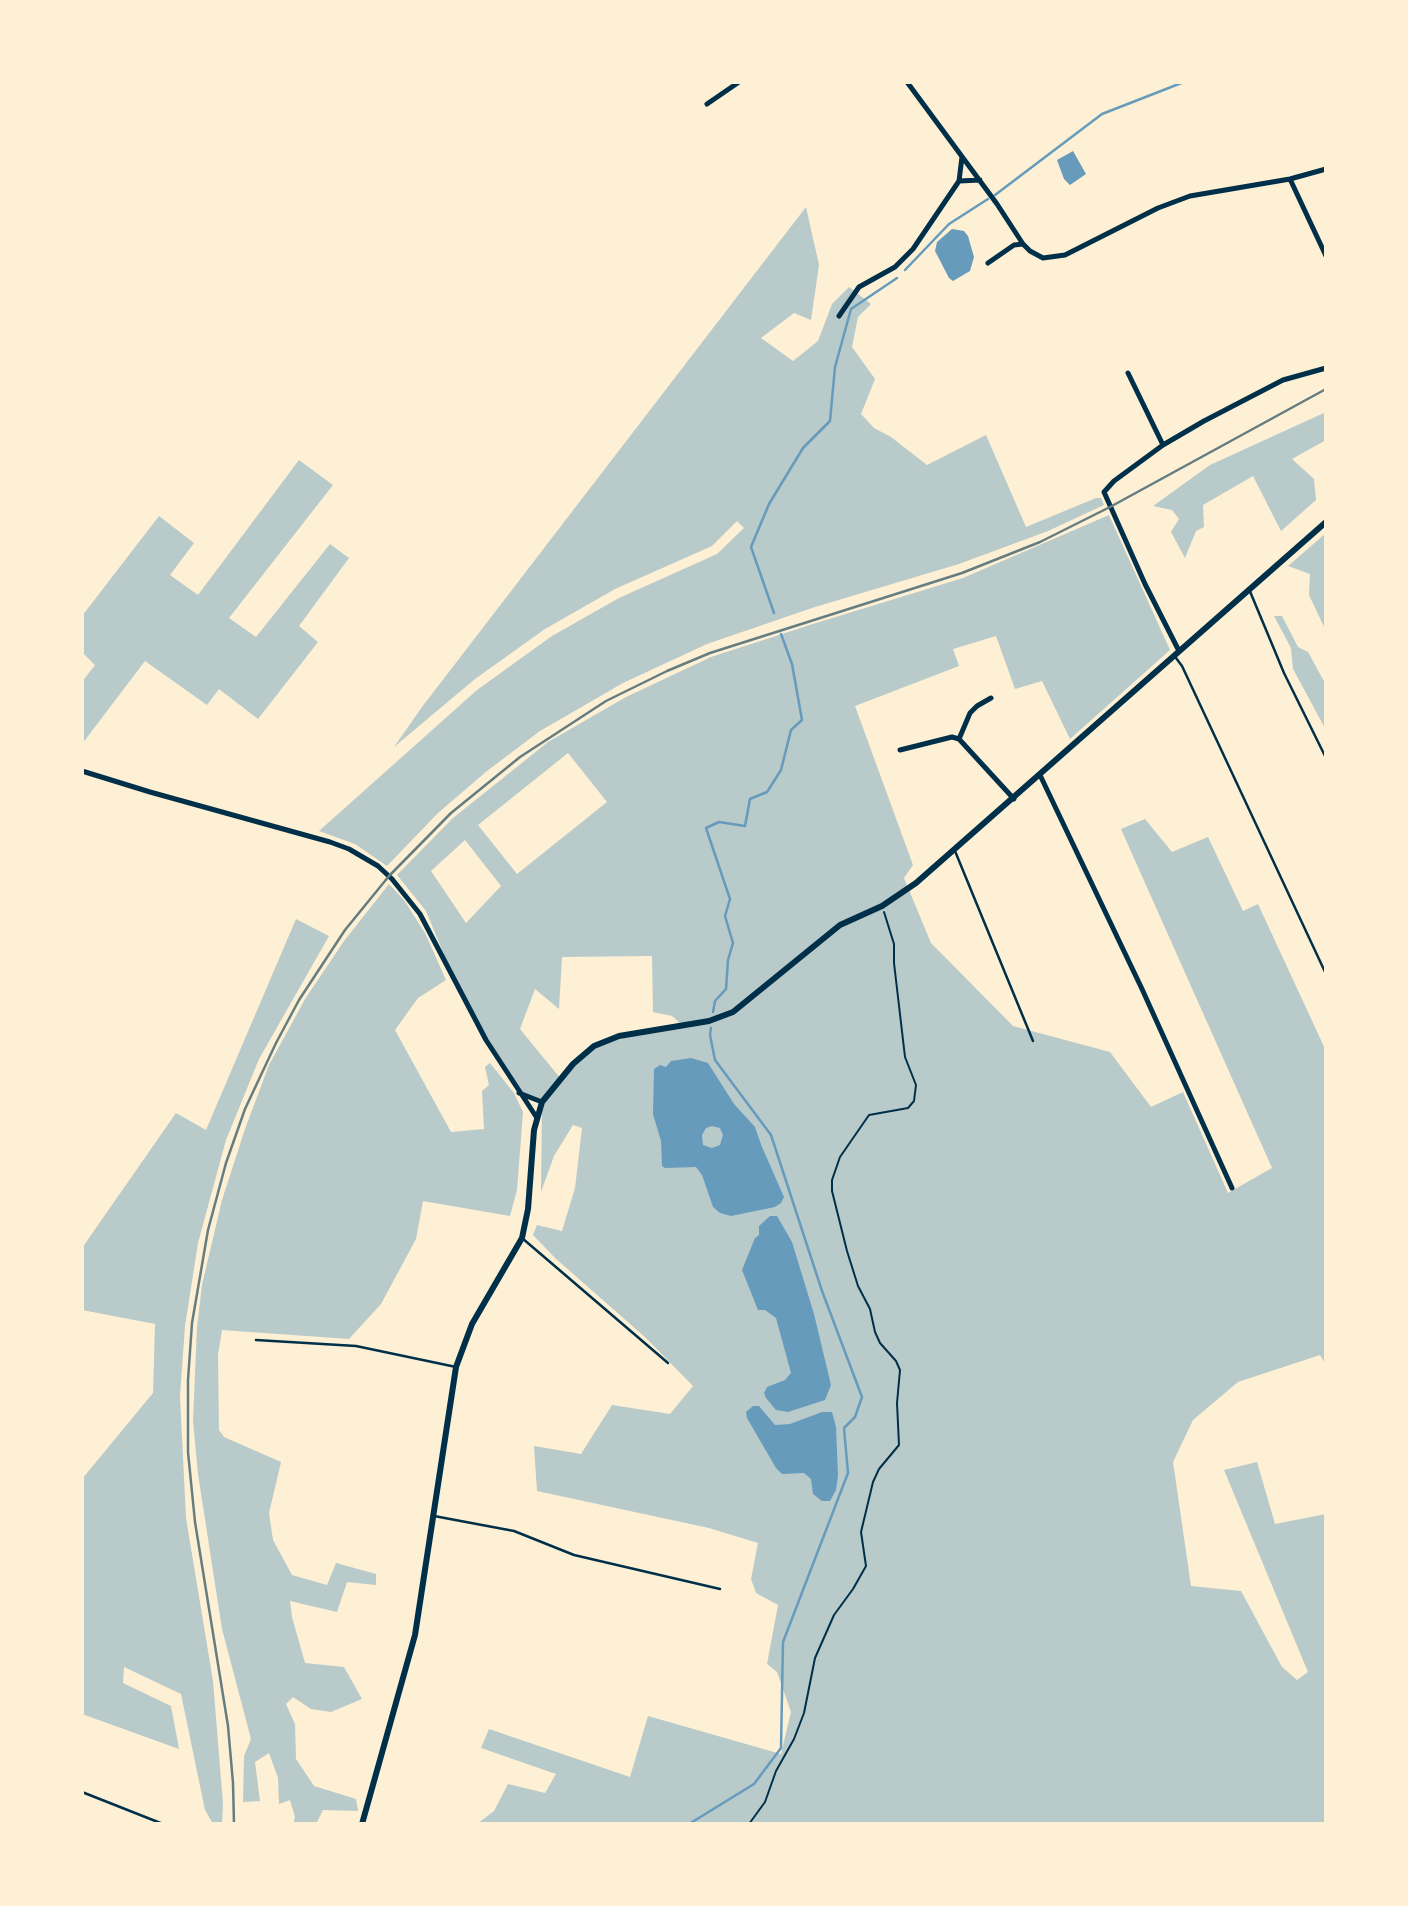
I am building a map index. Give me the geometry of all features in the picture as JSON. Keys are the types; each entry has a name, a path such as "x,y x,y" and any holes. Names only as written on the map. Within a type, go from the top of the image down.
{"street":[{"path":"707,104 739,82"},
{"path":"907,82 980,180 1023,244 1037,256 1049,259 1065,255 1158,208 1190,196 1290,179 1326,169"},
{"path":"839,316 859,287 895,267 913,249 959,181 962,157"},
{"path":"1290,179 1326,256"},
{"path":"959,181 980,180"},
{"path":"988,263 1014,245 1023,244"},
{"path":"1176,653 1104,492 1114,481 1163,445 1283,380 1326,368"},
{"path":"1128,373 1163,445"},
{"path":"362,1824 415,1635 456,1367 472,1324 522,1238 528,1209 534,1130 542,1102 573,1064 594,1046 619,1036 709,1021 733,1012 840,925 882,906 916,883 1326,522"},
{"path":"959,739 970,713 976,706 992,698"},
{"path":"900,750 952,737 959,739 1014,799"},
{"path":"82,771 330,842 363,856 389,876 420,914 482,1033 537,1118"},
{"path":"1040,775 1146,998 1232,1188"},
{"path":"519,1093 542,1102"}],"lane":[{"path":"1250,589 1284,673 1326,758"},
{"path":"1176,653 1326,974"},
{"path":"955,851 1032,1041"},
{"path":"522,1238 668,1363"},
{"path":"256,1340 356,1346 456,1367"},
{"path":"434,1516 514,1531 574,1555 720,1589"},
{"path":"82,1792 163,1824"}],"path":[{"path":"749,1824 765,1802 776,1771 794,1739 804,1713 815,1658 834,1615 866,1566 861,1532 873,1482 879,1469 899,1445 900,1370 874,1332 870,1309 858,1286 842,1236 832,1180 844,1149 869,1115 908,1108 915,1101 916,1085 905,1057 894,944 882,906"}],"shaded area":[{"path":"806,207 819,265 811,320 794,313 761,338 793,361 818,341 832,304 849,287 871,304 858,317 852,347 875,379 861,414 874,428 891,437 927,465 986,435 1026,527 1096,498 1101,498 1104,505 1048,531 959,564 815,607 707,644 623,683 540,731 487,771 438,813 387,866 355,844 319,831 477,690 552,636 619,598 717,554 744,528 737,521 712,546 615,589 545,629 475,679 394,747"},
{"path":"1326,412 1326,440 1292,459 1314,479 1316,500 1281,531 1253,476 1203,505 1204,527 1196,531 1185,558 1171,532 1179,519 1172,510 1153,506 1210,465"},
{"path":"299,460 333,485 229,618 256,637 330,544 349,558 299,626 318,642 258,719 219,689 207,705 145,661 82,744 82,682 95,665 82,652 82,616 159,516 194,543 170,575 198,595"},
{"path":"1109,515 1170,650 1070,739 1042,681 1015,689 996,636 953,649 959,666 855,706 913,865 904,878 931,943 1013,1026 1110,1052 1151,1107 1183,1092 1228,1193 1272,1168 1121,829 1145,819 1172,852 1208,837 1243,911 1258,904 1326,1051 1326,1365 1320,1355 1238,1382 1193,1420 1173,1462 1191,1586 1241,1591 1282,1667 1297,1680 1308,1672 1224,1470 1257,1462 1275,1524 1326,1514 1326,1824 477,1824 494,1811 508,1784 545,1793 556,1774 481,1748 489,1729 630,1777 648,1716 781,1754 791,1712 777,1672 767,1664 778,1605 756,1593 751,1579 758,1543 709,1528 537,1491 534,1446 581,1454 612,1405 670,1414 693,1386 646,1338 555,1258 533,1235 537,1225 562,1231 575,1188 582,1128 573,1125 554,1156 541,1192 542,1103 519,1093 456,984 426,911 397,875 453,818 548,742 626,697 711,657 963,578","holes":["568,753 607,802 517,874 478,825","465,840 501,886 466,923 431,871","652,956 653,1012 672,1016 682,1025 594,1046 561,1079 520,1029 535,989 559,1009 562,957"]},
{"path":"1326,533 1326,631 1309,595 1310,574 1288,566"},
{"path":"1274,616 1282,616 1298,647 1308,652 1326,685 1326,730 1293,669 1291,648"},
{"path":"389,884 404,900 425,933 446,980 418,998 395,1030 451,1132 484,1129 482,1091 489,1085 485,1067 490,1063 514,1093 523,1112 517,1190 510,1216 423,1201 416,1239 381,1304 349,1339 222,1330 218,1355 219,1430 224,1437 281,1462 269,1513 273,1540 292,1575 327,1585 336,1563 376,1574 376,1585 347,1582 337,1612 290,1601 305,1663 344,1667 362,1699 331,1712 311,1709 293,1697 286,1704 295,1724 296,1759 314,1786 356,1799 358,1811 323,1810 316,1824 293,1824 295,1817 290,1800 279,1804 278,1778 269,1753 255,1762 260,1801 243,1802 244,1756 251,1739 222,1629 198,1474 193,1421 197,1327 202,1285 222,1200 269,1065 305,999 344,941"},
{"path":"296,919 329,936 259,1059 226,1140 198,1243 185,1326 180,1396 186,1518 213,1681 223,1804 222,1824 213,1824 205,1810 181,1694 124,1667 123,1683 171,1706 179,1749 82,1714 82,1479 153,1393 155,1324 82,1310 82,1248 176,1113 206,1130"}],"water":[{"path":"1073,151 1086,174 1070,185 1064,179 1057,160"},
{"path":"952,229 964,231 968,236 974,257 970,271 953,281 935,251 937,242"},
{"path":"691,1058 708,1063 734,1104 755,1127 784,1197 781,1203 775,1207 731,1216 720,1213 713,1207 702,1175 696,1167 662,1166 661,1141 653,1114 654,1069 660,1065 666,1067 671,1061","holes":["706,1128 720,1128 723,1135 720,1145 712,1148 703,1145 702,1135"]},
{"path":"770,1216 777,1216 792,1242 814,1314 831,1385 825,1400 788,1412 776,1410 764,1393 767,1387 785,1380 791,1373 776,1318 765,1310 758,1310 742,1270 755,1238 759,1235 759,1226"},
{"path":"753,1406 759,1406 775,1425 790,1424 822,1412 832,1412 836,1427 838,1475 836,1490 830,1501 822,1501 813,1494 811,1479 804,1473 782,1474 776,1468 747,1418 746,1412"}],"waterway":[{"path":"995,195 1102,114 1184,82"},
{"path":"905,270 949,224 988,199"},
{"path":"774,613 751,547 769,504 803,448 830,421 835,367 851,309 897,278"},
{"path":"713,1012 715,1001 726,989 728,960 733,943 725,916 730,899 706,828 719,822 745,826 750,799 767,792 781,770 791,730 802,720 792,664 781,634"},
{"path":"689,1824 754,1784 781,1748 783,1642 848,1473 844,1428 855,1417 862,1397 822,1291 771,1135 715,1060 711,1028"}],"railway":[{"path":"234,1824 228,1726 195,1522 188,1452 188,1380 192,1323 208,1230 226,1163 245,1109 299,1000 345,930 389,876 451,813 520,757 606,701 710,653 962,573 1040,542 1110,507 1326,389"}]}
